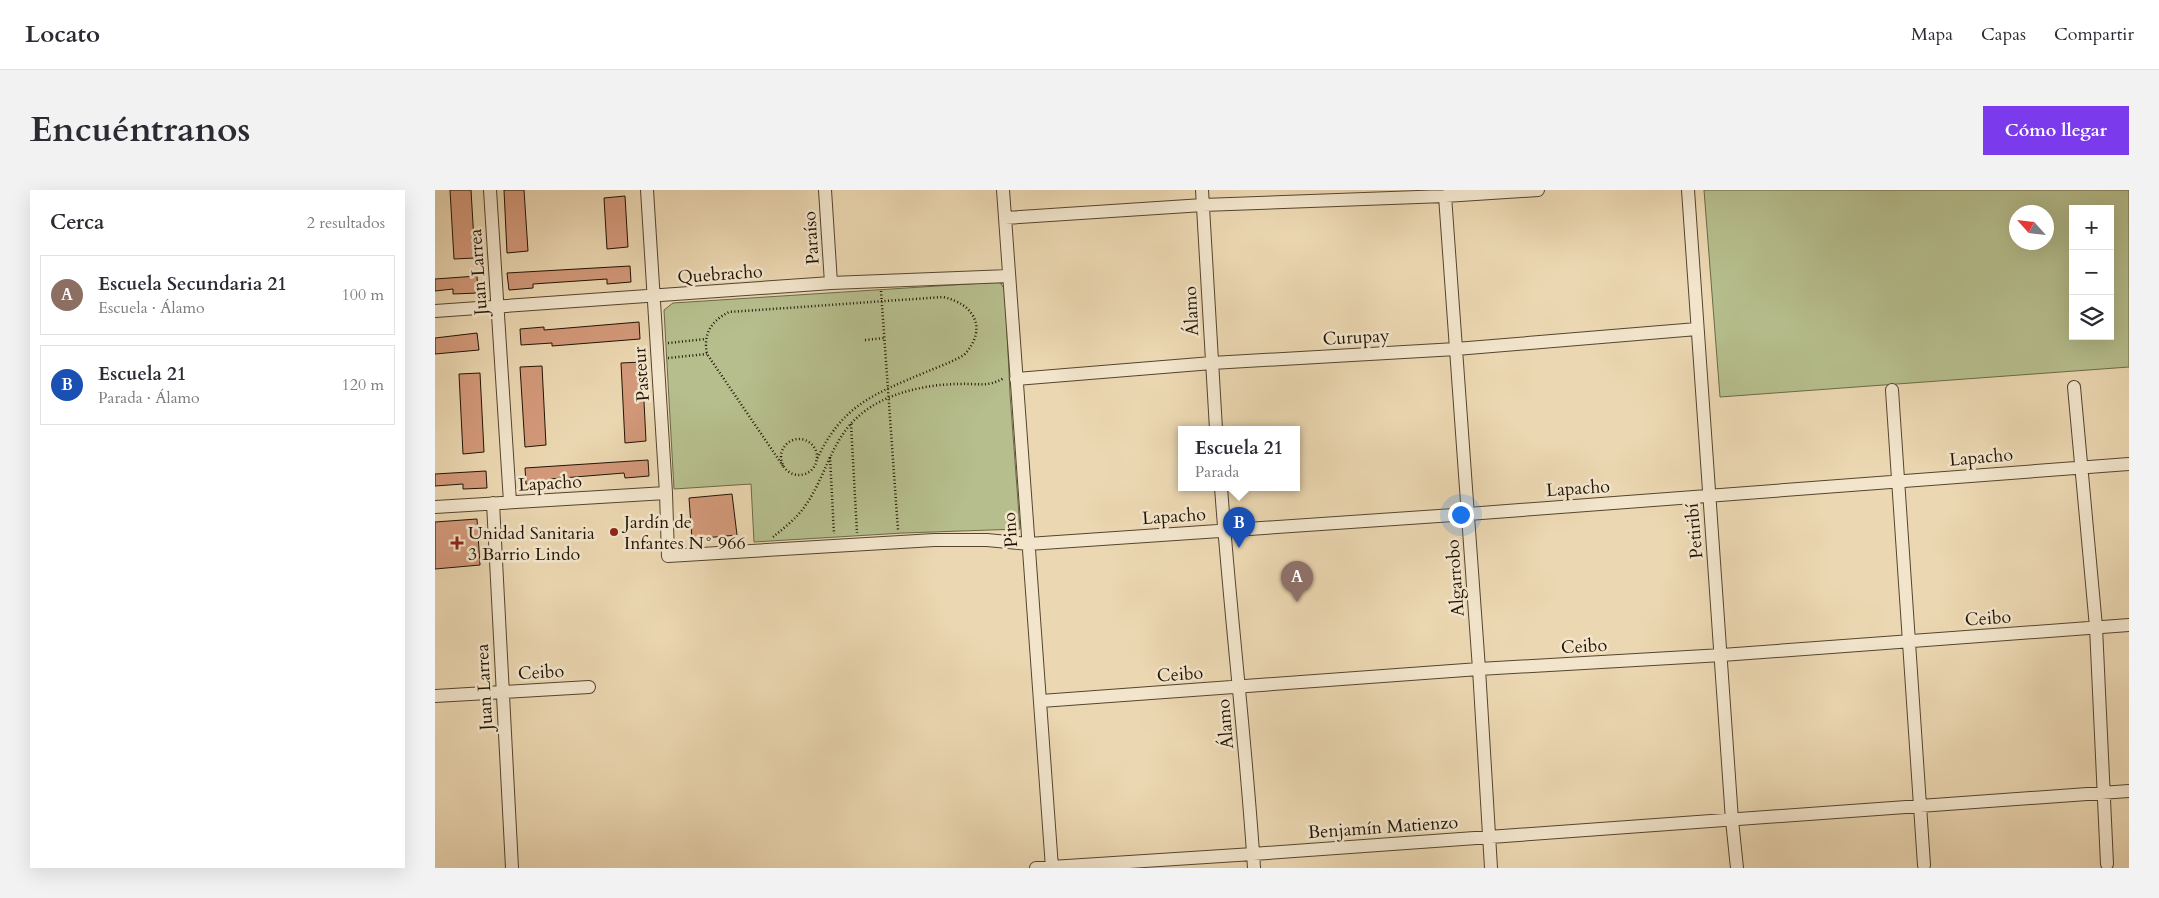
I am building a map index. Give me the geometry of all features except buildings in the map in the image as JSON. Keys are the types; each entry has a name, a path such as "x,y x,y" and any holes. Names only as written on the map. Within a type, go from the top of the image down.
{"street":[{"name":"Juan Larrea","path":"490,190 510,502"},
{"name":"Pasteur","path":"647,190 666,493 668,556"},
{"name":"Paraíso","path":"825,190 831,284"},
{"name":"Pino","path":"1003,190 1052,867"},
{"name":"Álamo","path":"1202,190 1217,426"},
{"path":"1005,218 1203,205 1445,196 1538,190"},
{"name":"Petiribí","path":"1688,190 1708,496 1722,656 1732,820 1737,868"},
{"name":"Algarrobo","path":"1445,196 1479,669 1491,868"},
{"name":"Quebracho","path":"435,311 831,284 1009,276"},
{"name":"Curupay","path":"1016,374 1457,349 1697,329"},
{"path":"2074,387 2096,627 2107,864"},
{"path":"1892,390 1924,865"},
{"name":"Lapacho","path":"668,556 899,542 987,540 1029,544 1468,514 2129,464"},
{"name":"Álamo","path":"1221,491 1254,868"},
{"name":"Lapacho","path":"435,507 666,493"},
{"name":"Juan Larrea","path":"493,503 512,868"},
{"name":"Ceibo","path":"1041,701 1479,669 1722,656 2129,625"},
{"name":"Ceibo","path":"435,696 589,687"},
{"name":"Benjamín Matienzo","path":"1036,868 2129,791"}],"path":[{"path":"881,281 899,542"},
{"path":"943,297 953,299 968,308 976,322 975,339 964,355 871,396 843,418 832,431 814,467 805,474 793,474 783,466 707,354 706,339 708,330 713,322 729,312 882,302 943,297"},
{"path":"865,340 885,338"},
{"path":"657,344 706,339"},
{"path":"658,358 707,354"},
{"path":"755,550 790,523 806,505 830,456 851,424 860,415 889,399 918,389 941,385 988,385 1016,374"},
{"path":"851,424 857,544"},
{"path":"783,466 781,461 783,450 790,442 795,440 806,441 811,444 816,455 816,461"},
{"path":"830,456 834,546"}],"green space":[{"path":"1704,190 2129,190 2129,367 1720,397"},
{"path":"1000,282 1005,290 1010,394 1020,529 903,533 754,542 751,484 674,489 664,310 673,303"}],"place":[{"name":"Jardín de Infantes N° 966","path":"614,532"},
{"name":"Unidad Sanitaria 3 Barrio Lindo","path":"457,543"},
{"name":"Escuela 21","path":"1239,548"},
{"name":"Escuela Secundaria 21","path":"1297,602"}]}
